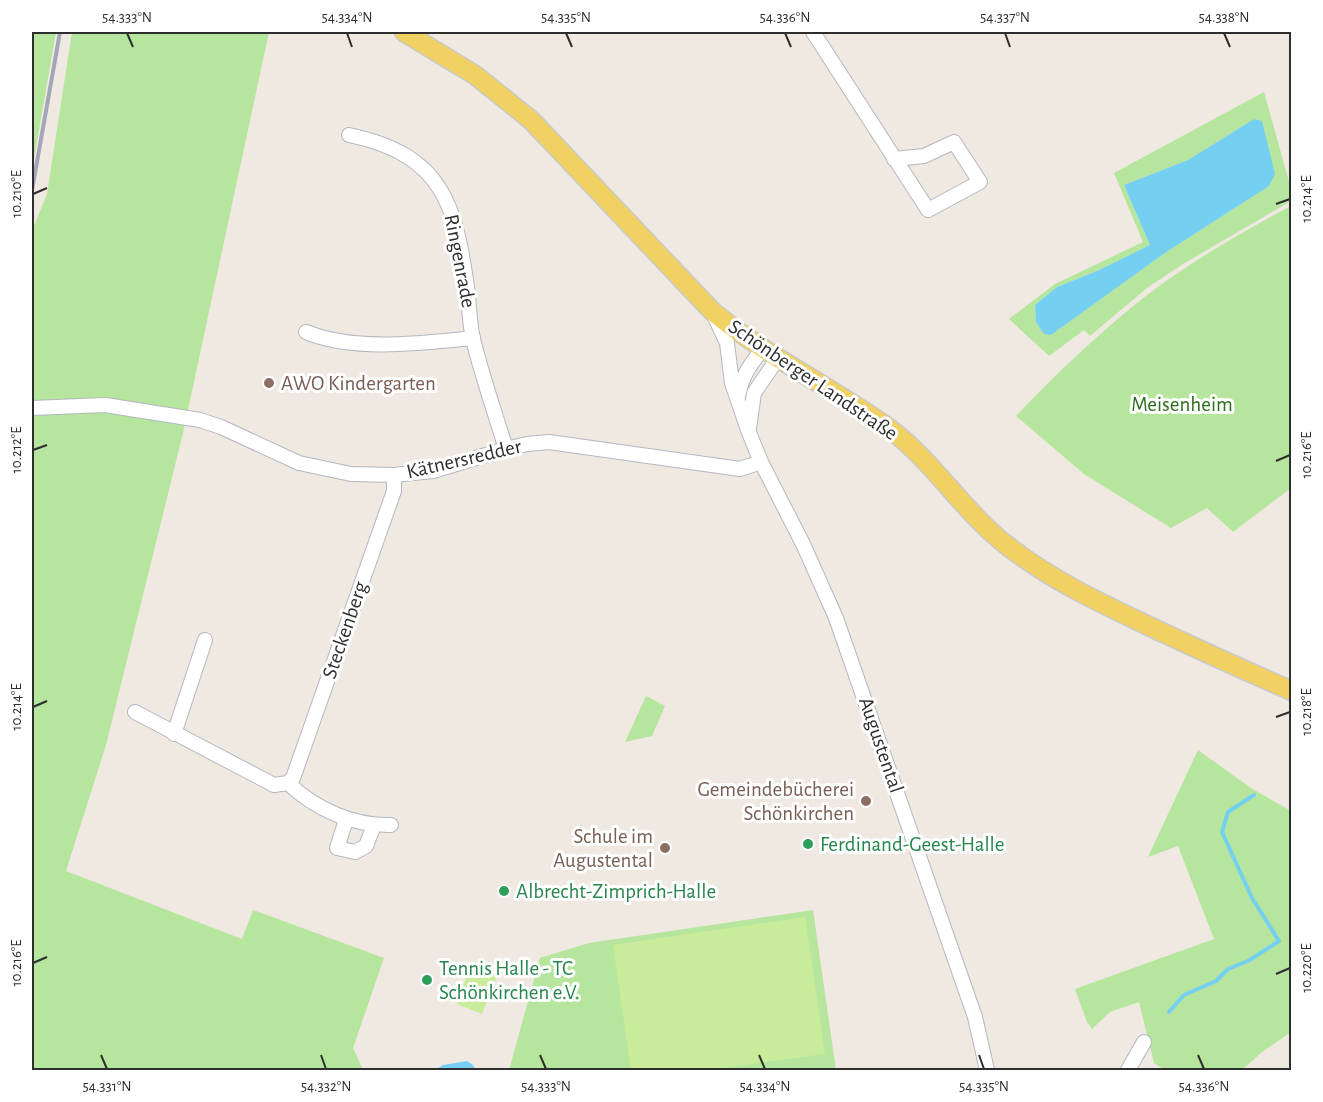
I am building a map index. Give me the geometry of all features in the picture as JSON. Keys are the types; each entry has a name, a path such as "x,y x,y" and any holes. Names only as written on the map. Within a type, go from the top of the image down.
{"main road":[{"name":"Schönberger Landstraße","path":"404,32 475,75 531,120 712,311 737,331 892,431 1006,546 1086,597 1292,691"}],"street":[{"path":"813,32 894,159 928,210 980,182 954,142 924,156 894,159"},
{"name":"Ringenrade","path":"349,135 368,139 394,149 416,162 434,177 445,195 460,238 473,338 506,449"},
{"name":"Augustental","path":"712,311 727,343 732,383 748,430 836,618 975,1017 987,1071"},
{"name":"Ringenrade","path":"306,332 319,338 375,344 473,338"},
{"path":"737,401 741,381 747,369 770,353"},
{"path":"748,430 754,393 770,353"},
{"name":"Kätnersredder","path":"32,408 105,405 200,420 221,427 299,464 351,474 394,475 444,469 506,449 549,442 740,469 761,462"},
{"name":"Steckenberg","path":"288,783 293,778 394,491 394,475"},
{"path":"174,734 205,640"},
{"path":"135,712 274,785 288,783 300,794 343,818 374,825 391,825"},
{"path":"343,818 345,823 337,848 355,852 366,846 374,825"},
{"path":"1128,1071 1144,1042"}],"green space":[{"path":"32,32 56,32 32,171"},
{"path":"72,32 269,32 183,433 106,745 66,871 242,939 253,910 384,958 353,1048 363,1070 32,1070 32,231 47,194"},
{"path":"1264,92 1291,189 1291,201 1183,264 1147,288 1090,336 1084,330 1049,356 1009,319 1055,284 1143,242 1114,173","holes":["1254,119 1269,186 1165,253 1051,335 1044,334 1036,322 1035,305 1057,287 1097,271 1150,245 1124,185 1188,160"]},
{"name":"Meisenheim","path":"1291,206 1291,488 1233,532 1207,508 1171,528 1084,474 1016,416 1079,353 1147,295 1218,247"},
{"path":"646,696 665,706 652,736 625,742"},
{"path":"1198,750 1251,788 1291,811 1291,1032 1262,1052 1242,1070 1165,1070 1154,1063 1139,1002 1110,1012 1092,1029 1087,1022 1075,989 1214,939 1178,846 1148,857"},
{"path":"813,910 836,1070 509,1070 540,958 589,943"},
{"path":"805,917 825,1054 708,1070 631,1070 613,945"},
{"path":"471,963 498,974 482,1014 457,1004"}],"water":[{"path":"1254,119 1262,121 1275,174 1269,186 1165,253 1051,335 1044,334 1036,322 1035,305 1057,287 1097,271 1150,245 1124,185 1188,160"},
{"path":"467,1061 476,1070 435,1070 443,1065"}],"waterway":[{"path":"1169,1012 1184,995 1216,981 1228,969 1248,961 1279,941 1252,898 1222,832 1228,812 1254,795"}],"railway":[{"path":"32,190 60,32"}],"place":[{"name":"AWO Kindergarten","path":"269,383"},
{"name":"Gemeindebücherei Schönkirchen","path":"866,801"},
{"name":"Ferdinand-Geest-Halle","path":"808,844"},
{"name":"Schule im Augustental","path":"665,848"},
{"name":"Albrecht-Zimprich-Halle","path":"504,891"},
{"name":"Tennis Halle - TC Schönkirchen e.V.","path":"427,980"}]}
